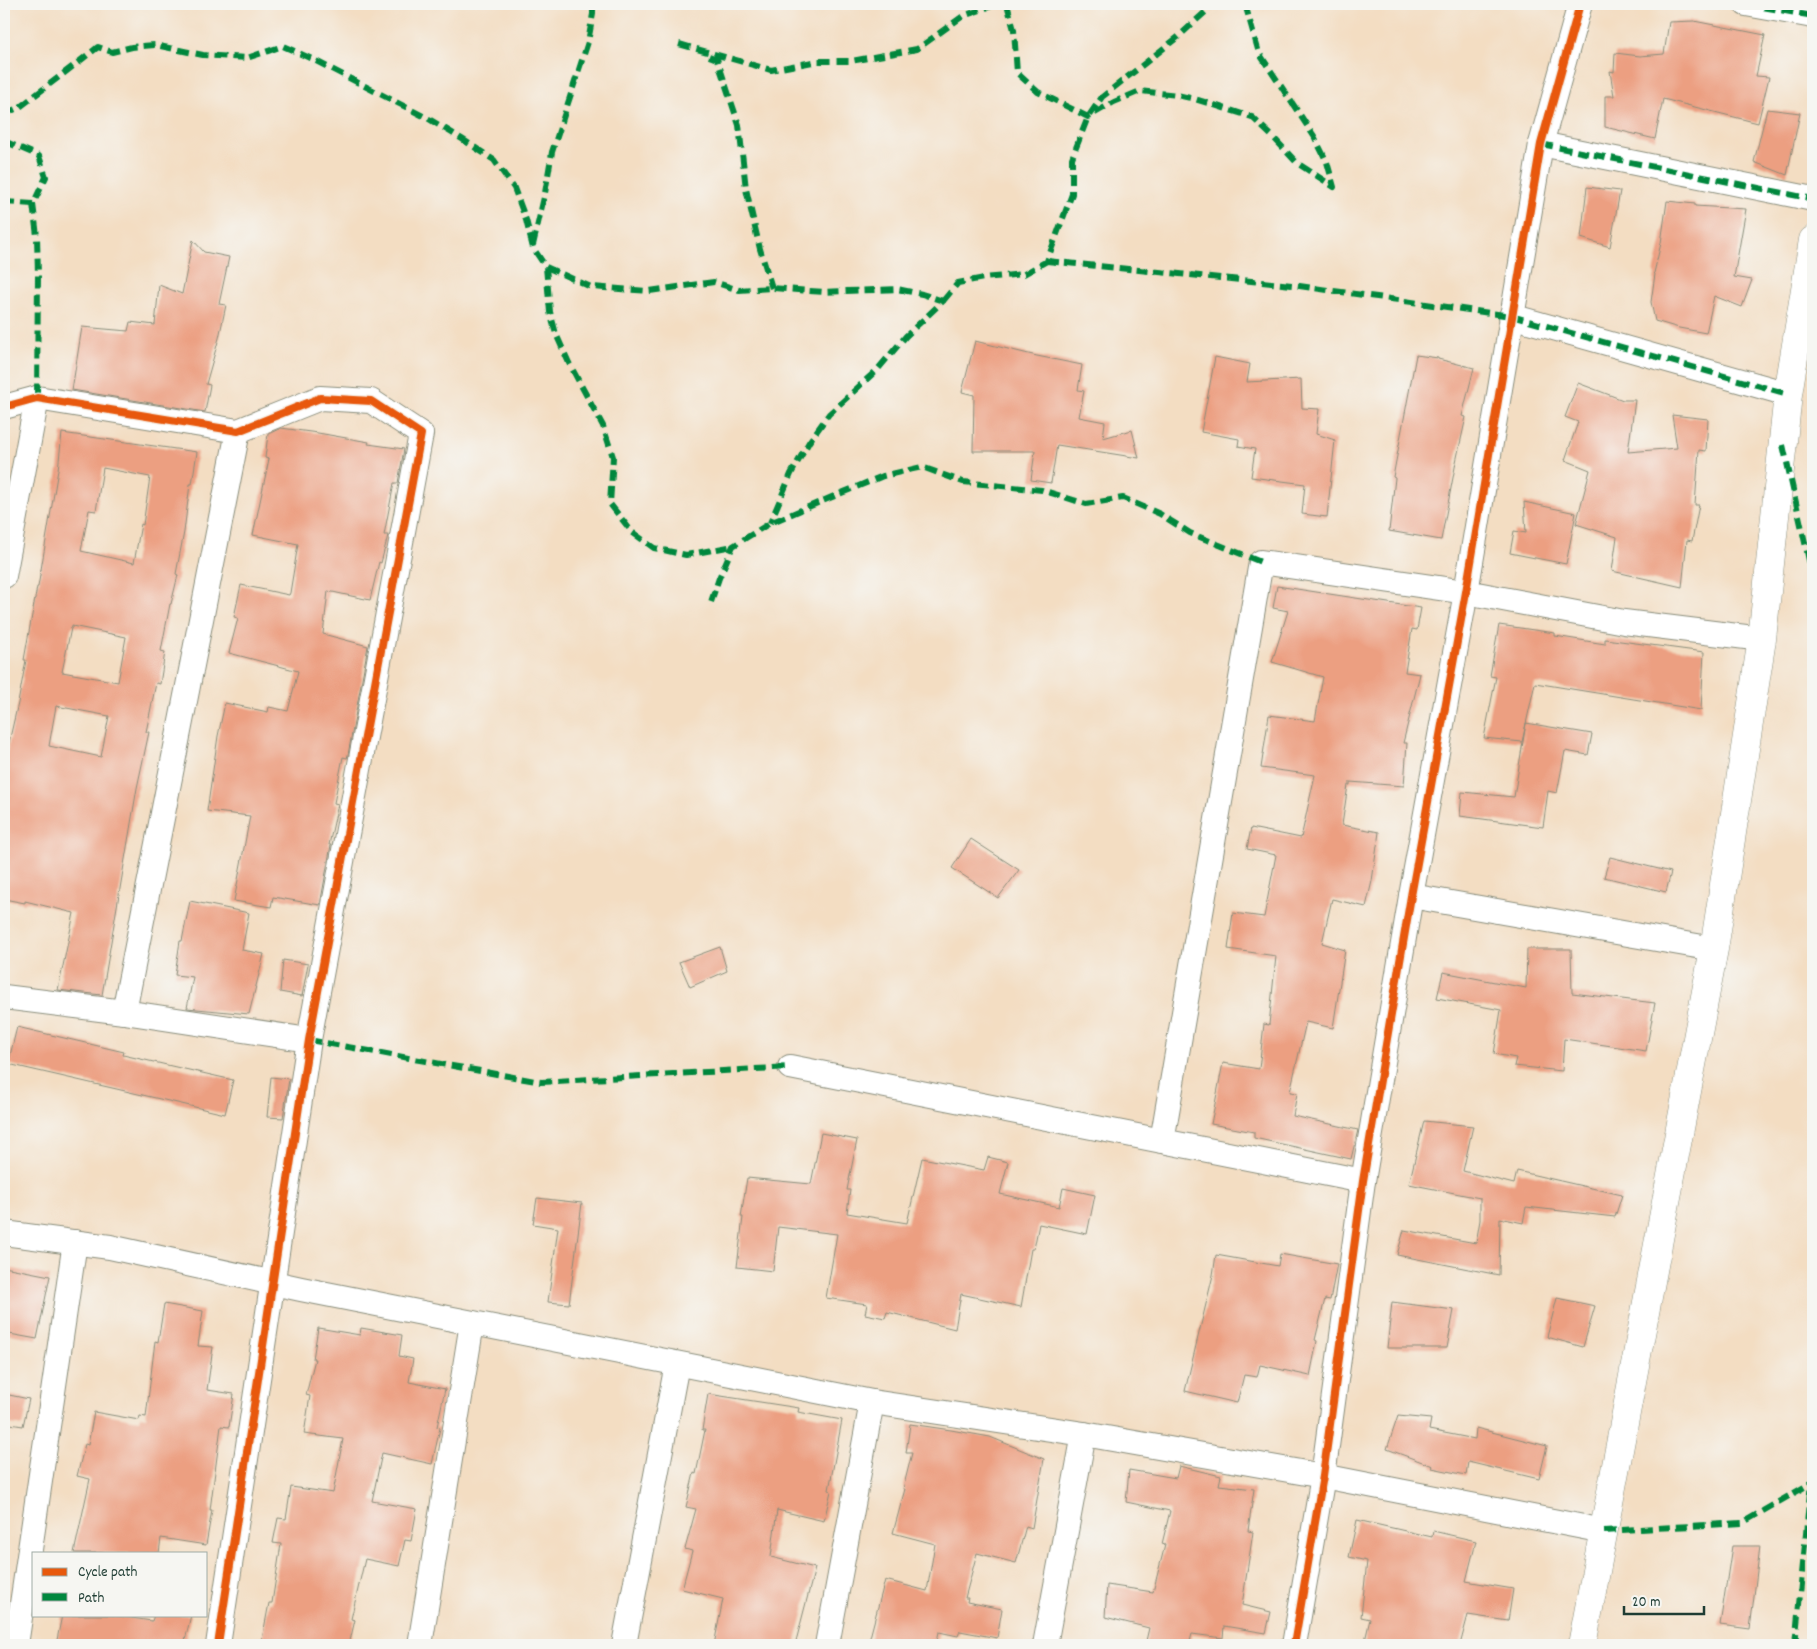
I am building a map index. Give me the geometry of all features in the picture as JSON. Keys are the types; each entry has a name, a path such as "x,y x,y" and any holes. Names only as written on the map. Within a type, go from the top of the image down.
{"street":[{"path":"1294,1645 1323,1476 1363,1181 1411,896 1466,592 1511,316 1541,144 1580,4"},
{"path":"1746,4 1813,16"},
{"path":"1541,144 1813,199"},
{"path":"1582,1645 1714,949 1762,639 1788,394 1813,240"},
{"path":"1511,316 1788,394"},
{"path":"4,576 37,398"},
{"path":"4,407 37,398 238,431 320,398 371,401 421,434 309,1040 218,1645"},
{"path":"124,1012 238,431"},
{"path":"1162,1141 1261,562 1466,592 1624,622 1762,639"},
{"path":"1411,896 1714,949"},
{"path":"4,997 124,1012 309,1040"},
{"path":"790,1067 1363,1181"},
{"path":"4,1233 110,1247 273,1283 872,1402 1084,1434 1323,1476 1604,1531"},
{"path":"16,1645 75,1242"},
{"path":"420,1645 472,1323"},
{"path":"624,1645 678,1364"},
{"path":"828,1645 872,1402"},
{"path":"1045,1645 1084,1434"}],"building":[{"path":"1694,21 1765,35 1756,76 1769,77 1758,123 1663,99 1655,139 1605,127 1605,96 1614,96 1610,71 1614,72 1615,53 1640,56 1664,54 1669,22"},
{"path":"1767,109 1800,113 1787,175 1754,162"},
{"path":"1587,187 1620,191 1610,247 1581,238"},
{"path":"1667,201 1695,204 1695,206 1746,209 1734,277 1752,280 1742,307 1714,296 1706,333 1655,321 1651,302 1654,273 1661,243"},
{"path":"193,240 204,252 229,257 219,304 226,305 206,384 210,385 205,412 72,390 82,327 128,331 130,322 155,325 159,285 182,294"},
{"path":"975,341 1082,365 1078,390 1084,391 1079,417 1105,422 1103,438 1132,430 1139,458 1057,445 1051,483 1031,480 1035,451 973,451 974,395 962,392"},
{"path":"1416,355 1438,358 1474,368 1462,416 1466,417 1441,540 1389,531 1395,478 1393,477"},
{"path":"1215,357 1250,364 1247,382 1301,379 1302,408 1319,409 1316,434 1335,440 1327,517 1302,514 1305,484 1251,477 1255,449 1238,446 1239,439 1201,432"},
{"path":"1578,383 1623,400 1635,400 1628,452 1677,448 1672,415 1708,419 1706,451 1699,450 1695,505 1699,505 1692,541 1687,540 1682,587 1612,571 1617,537 1576,524 1590,470 1565,460 1578,422 1565,417"},
{"path":"281,428 404,449 398,483 394,483 384,535 388,535 370,600 328,591 323,634 368,646 348,755 347,758 343,757 334,803 338,804 329,845 331,845 320,905 273,897 271,907 234,901 250,816 207,811 225,703 268,712 269,707 288,711 298,671 229,653 238,618 234,617 241,585 289,595 290,593 298,544 253,535 269,459 265,458 268,434"},
{"path":"62,433 197,452 176,574 178,575 161,651 165,652 160,684 156,683 146,732 149,732 137,788 102,995 58,990 74,913 25,901 25,903 4,899 4,764 26,660 24,660 58,470","holes":["103,468 150,477 143,525 141,524 134,563 81,551 89,510 96,511","72,626 126,637 118,682 62,672","56,706 109,716 101,757 49,746"]},
{"path":"1524,502 1576,513 1566,564 1510,553 1514,531 1526,533"},
{"path":"1277,586 1421,608 1417,630 1412,629 1405,672 1420,674 1403,743 1407,743 1404,786 1350,782 1350,785 1348,785 1342,825 1379,832 1372,881 1366,907 1332,899 1322,943 1345,950 1333,1028 1306,1022 1290,1092 1297,1093 1293,1116 1358,1130 1351,1159 1254,1138 1254,1132 1211,1124 1223,1063 1259,1069 1264,1024 1269,1025 1276,956 1228,949 1233,913 1264,917 1276,855 1247,849 1251,828 1301,838 1315,775 1261,768 1269,715 1315,721 1323,677 1272,662 1288,611 1273,608"},
{"path":"1499,625 1555,633 1555,636 1605,644 1605,639 1704,652 1701,710 1535,683 1522,742 1484,738 1496,677 1490,676"},
{"path":"1526,723 1592,734 1588,755 1565,751 1557,793 1548,791 1543,827 1460,816 1462,792 1514,797"},
{"path":"971,839 1019,870 998,898 952,868"},
{"path":"1610,857 1671,872 1666,892 1604,877"},
{"path":"190,901 249,913 242,950 264,954 249,1014 187,1008 193,977 175,975 180,941 182,941"},
{"path":"720,947 727,971 690,987 679,962"},
{"path":"1527,949 1571,949 1572,993 1655,1003 1646,1051 1564,1039 1562,1071 1514,1066 1516,1058 1494,1054 1501,1010 1437,998 1443,972 1526,988"},
{"path":"283,960 308,964 302,996 280,992"},
{"path":"17,1027 124,1052 123,1055 233,1080 225,1114 8,1064"},
{"path":"271,1077 289,1079 283,1118 267,1117"},
{"path":"1424,1121 1473,1126 1463,1171 1514,1184 1517,1171 1622,1195 1615,1217 1526,1207 1523,1223 1500,1218 1499,1275 1397,1255 1404,1230 1476,1243 1480,1220 1480,1198 1409,1184"},
{"path":"821,1133 857,1140 847,1190 850,1190 847,1213 907,1223 922,1158 984,1170 988,1157 1008,1162 1000,1194 1059,1207 1063,1188 1095,1195 1087,1234 1039,1224 1034,1249 1031,1249 1021,1307 961,1294 955,1329 887,1312 885,1318 865,1314 867,1304 826,1298 837,1234 778,1227 773,1271 737,1267 743,1217 741,1217 747,1178 811,1184"},
{"path":"537,1198 582,1203 569,1304 548,1302 558,1228 533,1224"},
{"path":"1280,1254 1337,1264 1330,1300 1325,1299 1315,1340 1317,1341 1310,1376 1260,1365 1257,1377 1244,1375 1237,1403 1185,1391 1213,1275 1216,1255 1278,1266"},
{"path":"4,1267 50,1276 37,1339 4,1333"},
{"path":"1557,1298 1595,1306 1583,1347 1547,1337"},
{"path":"1392,1302 1454,1310 1447,1348 1387,1348"},
{"path":"164,1304 203,1311 198,1346 213,1347 207,1390 234,1394 229,1427 221,1426 210,1510 212,1510 206,1545 161,1538 159,1552 74,1552 90,1479 77,1476 85,1444 88,1445 94,1412 139,1420 140,1416 146,1417 155,1341 158,1342"},
{"path":"318,1328 360,1335 361,1328 402,1335 399,1356 413,1359 409,1382 445,1389 437,1427 440,1428 432,1464 382,1453 372,1501 417,1509 411,1541 405,1540 399,1566 365,1559 351,1619 355,1620 349,1645 261,1645 269,1603 272,1603 281,1544 273,1543 278,1518 286,1519 291,1487 333,1493 343,1439 304,1434 310,1396 306,1395 315,1359 313,1359"},
{"path":"4,1394 29,1399 23,1426 4,1423"},
{"path":"708,1394 799,1408 798,1412 842,1420 829,1490 831,1491 824,1521 777,1510 771,1557 815,1568 795,1645 714,1645 723,1599 682,1589 692,1551 685,1549 696,1509 686,1507 694,1473 696,1474 705,1430 702,1430"},
{"path":"1398,1416 1431,1419 1429,1430 1475,1439 1476,1428 1547,1446 1539,1479 1468,1462 1466,1475 1432,1468 1433,1466 1387,1449"},
{"path":"910,1424 990,1437 1044,1459 1032,1528 1026,1526 1016,1563 977,1553 965,1598 968,1598 967,1602 1002,1609 997,1638 960,1631 958,1636 939,1632 936,1645 868,1645 885,1580 927,1591 935,1544 893,1533 905,1489 903,1489 912,1453 906,1453"},
{"path":"1179,1466 1221,1476 1219,1485 1254,1489 1248,1531 1253,1532 1242,1605 1271,1612 1266,1633 1224,1626 1223,1638 1192,1634 1189,1645 1145,1645 1149,1628 1105,1617 1107,1585 1153,1592 1165,1545 1162,1544 1170,1511 1126,1502 1129,1470 1176,1478"},
{"path":"1357,1520 1432,1537 1433,1531 1476,1541 1466,1581 1513,1589 1508,1621 1468,1615 1460,1645 1364,1645 1370,1619 1361,1617 1367,1561 1349,1557"},
{"path":"1732,1546 1760,1546 1750,1629 1720,1625"},
{"path":"62,1616 118,1616 152,1621 154,1616 191,1616 184,1645 56,1645"}],"marked path":[{"path":"533,245 552,152 588,42 593,4"},
{"path":"679,44 771,70 818,61 851,61 917,49 963,16 997,4"},
{"path":"1007,4 1014,30 1017,73 1038,92 1088,117 1114,102 1140,91 1195,99 1252,117 1297,163 1334,187 1327,162 1314,136 1259,53 1245,4"},
{"path":"943,301 958,283 1024,274 1047,261 1072,194 1072,158 1088,117 1102,97 1178,37 1214,4"},
{"path":"1746,4 1813,16"},
{"path":"4,114 20,107 98,47 112,52 132,47 155,45 203,55 247,58 283,46 429,119 494,160 514,188 526,220 533,248 546,267 550,312 556,334 569,363 603,426 613,457 610,504 632,532 654,548 686,555 733,546"},
{"path":"709,56 717,59 739,125 746,189 760,249 772,288"},
{"path":"4,141 39,156 46,177 33,204 37,236 38,275 37,398"},
{"path":"1541,144 1813,199"},
{"path":"4,202 33,204"},
{"path":"1047,261 1292,285 1511,316 1788,394"},
{"path":"546,267 591,287 649,291 714,282 739,290 772,288 824,292 897,289 943,301 906,336 878,369 829,414 809,442 791,474 770,523"},
{"path":"1783,445 1813,578"},
{"path":"711,602 733,546 770,523 844,492 883,476 922,467 963,482 1042,490 1086,504 1123,498 1160,514 1190,533 1261,562"},
{"path":"309,1040 541,1082 790,1067"},
{"path":"1604,1531 1742,1523 1813,1482"},
{"path":"1795,1645 1811,1483"}],"cycle path":[{"path":"1294,1645 1323,1476 1363,1181 1411,896 1466,592 1541,144 1580,4"},
{"path":"4,407 37,398 238,431 320,398 371,401 421,434 309,1040 218,1645"}]}
